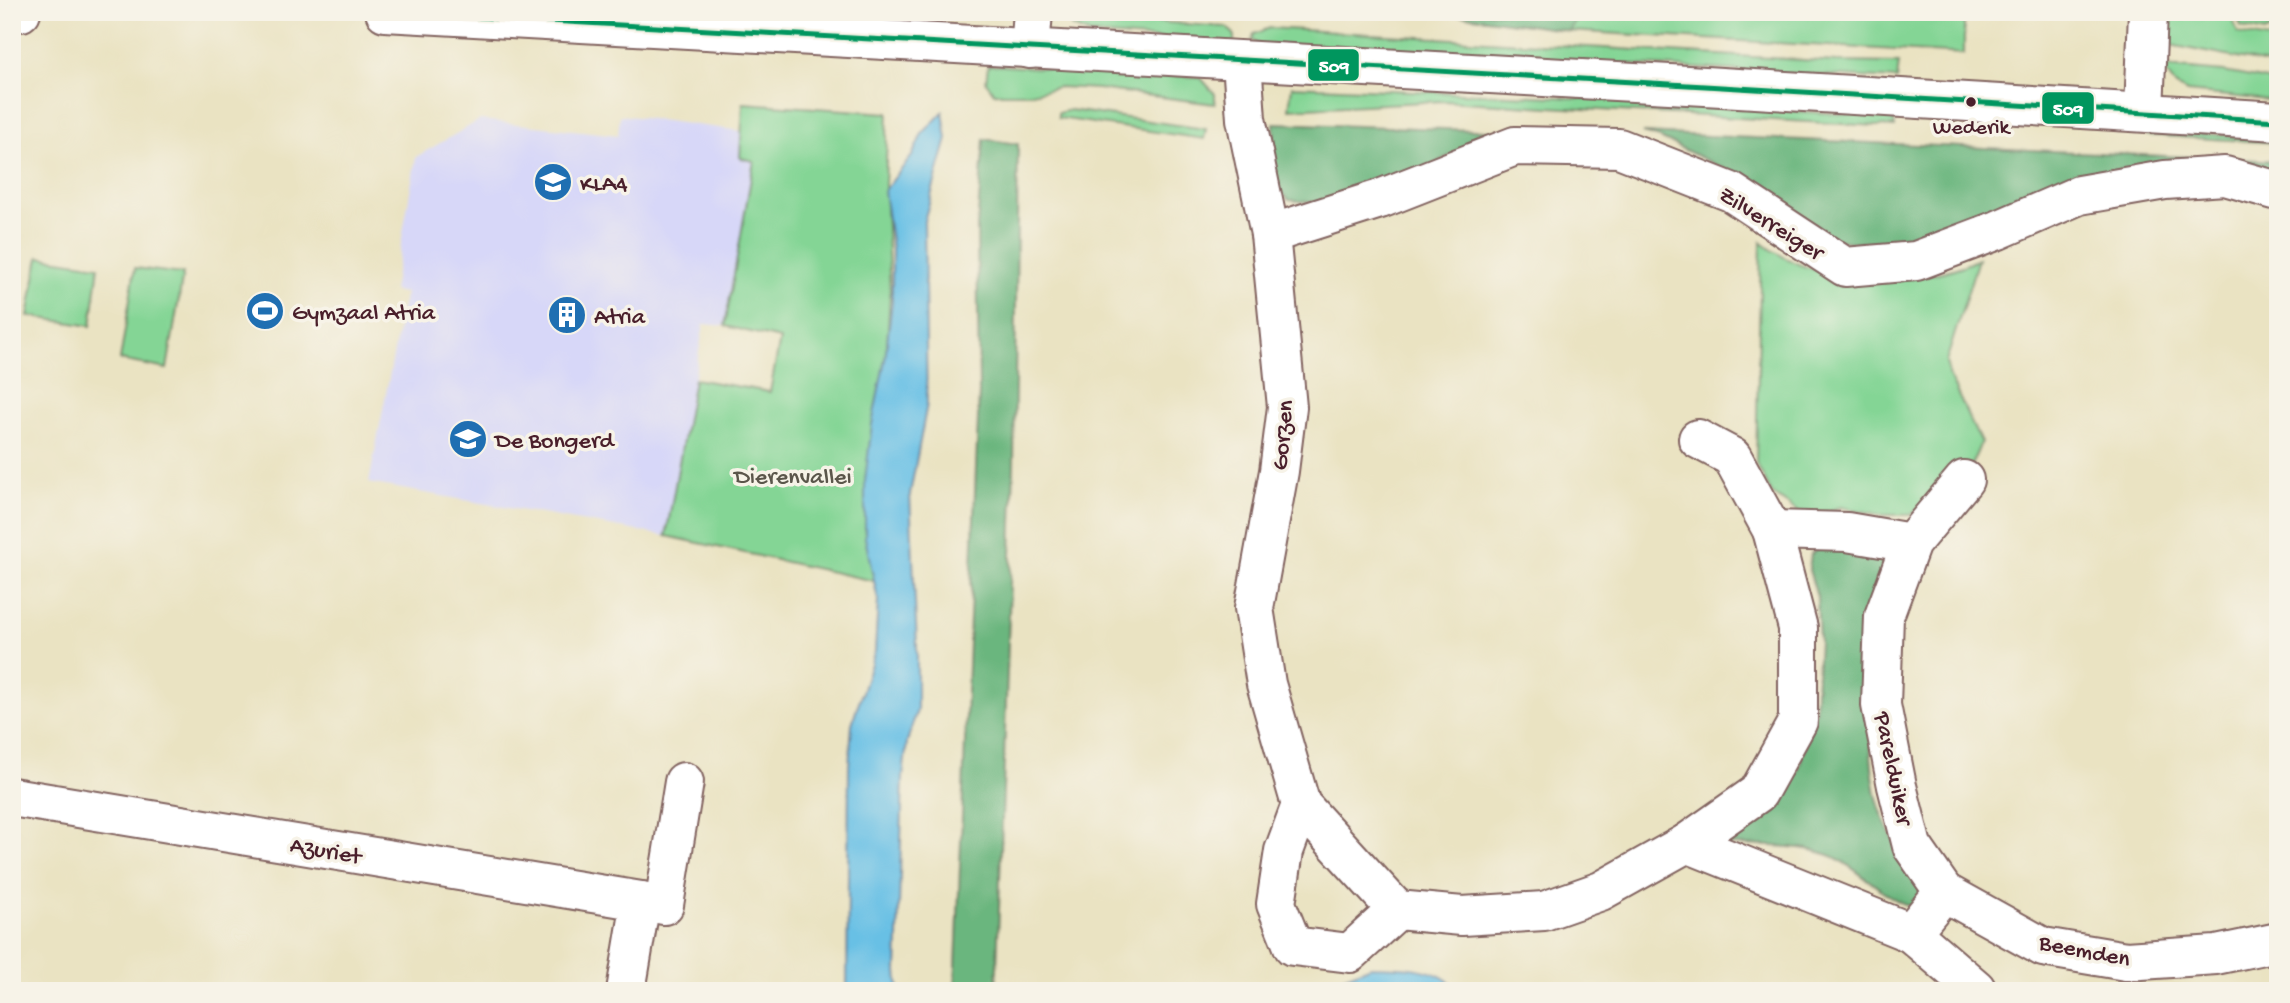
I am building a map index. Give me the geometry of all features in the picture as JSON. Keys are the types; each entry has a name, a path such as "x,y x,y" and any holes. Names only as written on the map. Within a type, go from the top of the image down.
{"street":[{"path":"12,13 21,12"},
{"path":"385,12 1031,31 1241,61 2278,121"},
{"path":"2144,112 2148,12"},
{"name":"Gorzen","path":"1241,61 1246,119 1270,234 1287,407 1279,471 1254,608 1266,684 1301,805 1397,910"},
{"name":"Zilverreiger","path":"1270,234 1380,199 1515,146 1619,148 1731,192 1845,267 1916,261 2079,195 2165,180 2225,176 2278,191"},
{"path":"1301,805 1284,850 1276,904 1293,946 1350,953 1397,910 1462,916 1544,911 1601,891 1687,844 1758,793 1798,721 1798,628 1772,530 1732,457 1698,439"},
{"name":"Parelduiker","path":"1944,892 1912,846 1881,705 1884,616 1911,543 1964,480"},
{"path":"1772,530 1847,532 1911,543"},
{"name":"Azuriet","path":"12,797 664,905 684,782"},
{"path":"1687,844 1911,933 1976,989"},
{"path":"1911,933 1944,892"},
{"name":"Beemden","path":"1944,892 2043,947 2126,961 2216,955 2278,942"},
{"path":"626,991 641,901"}],"shaded area":[{"path":"620,115 742,131 740,157 754,161 725,326 704,324 666,536 369,483 405,293 393,291 416,157 480,120 618,135"}],"green space":[{"path":"1438,12 1580,12 1569,31"},
{"path":"1580,12 1939,12 1964,21 1964,54 1569,31"},
{"path":"2170,12 2232,17 2238,33 2268,39 2278,35 2278,66 2170,45"},
{"path":"2270,12 2278,12 2278,26 2265,32 2241,27 2237,16 2261,18"},
{"path":"1076,16 1226,27 1234,34 1234,44 1090,34 1073,27 1067,18"},
{"path":"1270,28 1836,62 1899,63 1897,79 1259,45 1252,40 1254,34"},
{"path":"988,65 1200,77 1215,94 1215,104 1098,89 1059,87 1032,93 994,93 986,82"},
{"path":"2167,67 2224,72 2278,82 2278,101 2187,92 2176,86 2163,69"},
{"path":"1292,86 1556,97 1893,117 1895,127 1443,101 1289,109"},
{"name":"Dierenvallei","path":"743,103 888,113 885,185 890,293 874,581 666,536 694,379 770,392 780,339 725,326 754,161 740,158"},
{"path":"1070,110 1206,129 1204,139 1058,118 1058,113"},
{"path":"1274,123 1503,131 1490,133 1410,178 1318,203 1289,200 1277,189"},
{"path":"2146,130 2278,139 2278,143 2146,135"},
{"path":"1643,133 2278,161 2278,174 2136,168 2094,173 2059,181 1944,237 1902,242 1851,242 1824,238 1727,170 1660,138"},
{"path":"984,139 1018,144 1014,466 997,968 996,991 955,991 979,392 977,227"},
{"path":"1761,242 1806,267 1853,276 1919,276 1960,267 1978,259 1946,362 1950,378 1981,443 1970,468 1911,515 1882,515 1841,507 1822,513 1800,513 1772,494 1756,463"},
{"path":"39,257 99,266 91,326 28,316"},
{"path":"135,268 183,274 167,369 120,360"},
{"path":"1827,541 1848,541 1887,560 1873,677 1870,736 1872,766 1876,794 1884,820 1925,895 1911,906 1903,904 1846,864 1826,854 1781,846 1720,845 1765,806 1798,771 1815,712 1819,641 1817,597 1809,570 1811,554"}],"water":[{"path":"943,112 947,139 924,221 927,404 910,494 917,710 907,742 903,777 897,971 899,991 847,991 849,766 852,724 875,651 878,600 865,538 865,480 892,301 892,249 884,191 912,156 922,134"},
{"path":"1371,966 1406,967 1430,972 1441,976 1458,991 1308,991"}],"transit line":[{"name":"509","path":"389,12 2278,121"}],"place":[{"name":"Wederik","path":"1971,102"},
{"name":"KLA4","path":"553,182"},
{"name":"Gymzaal Atria","path":"265,311"},
{"name":"Atria","path":"567,315"},
{"name":"De Bongerd","path":"468,439"}]}
